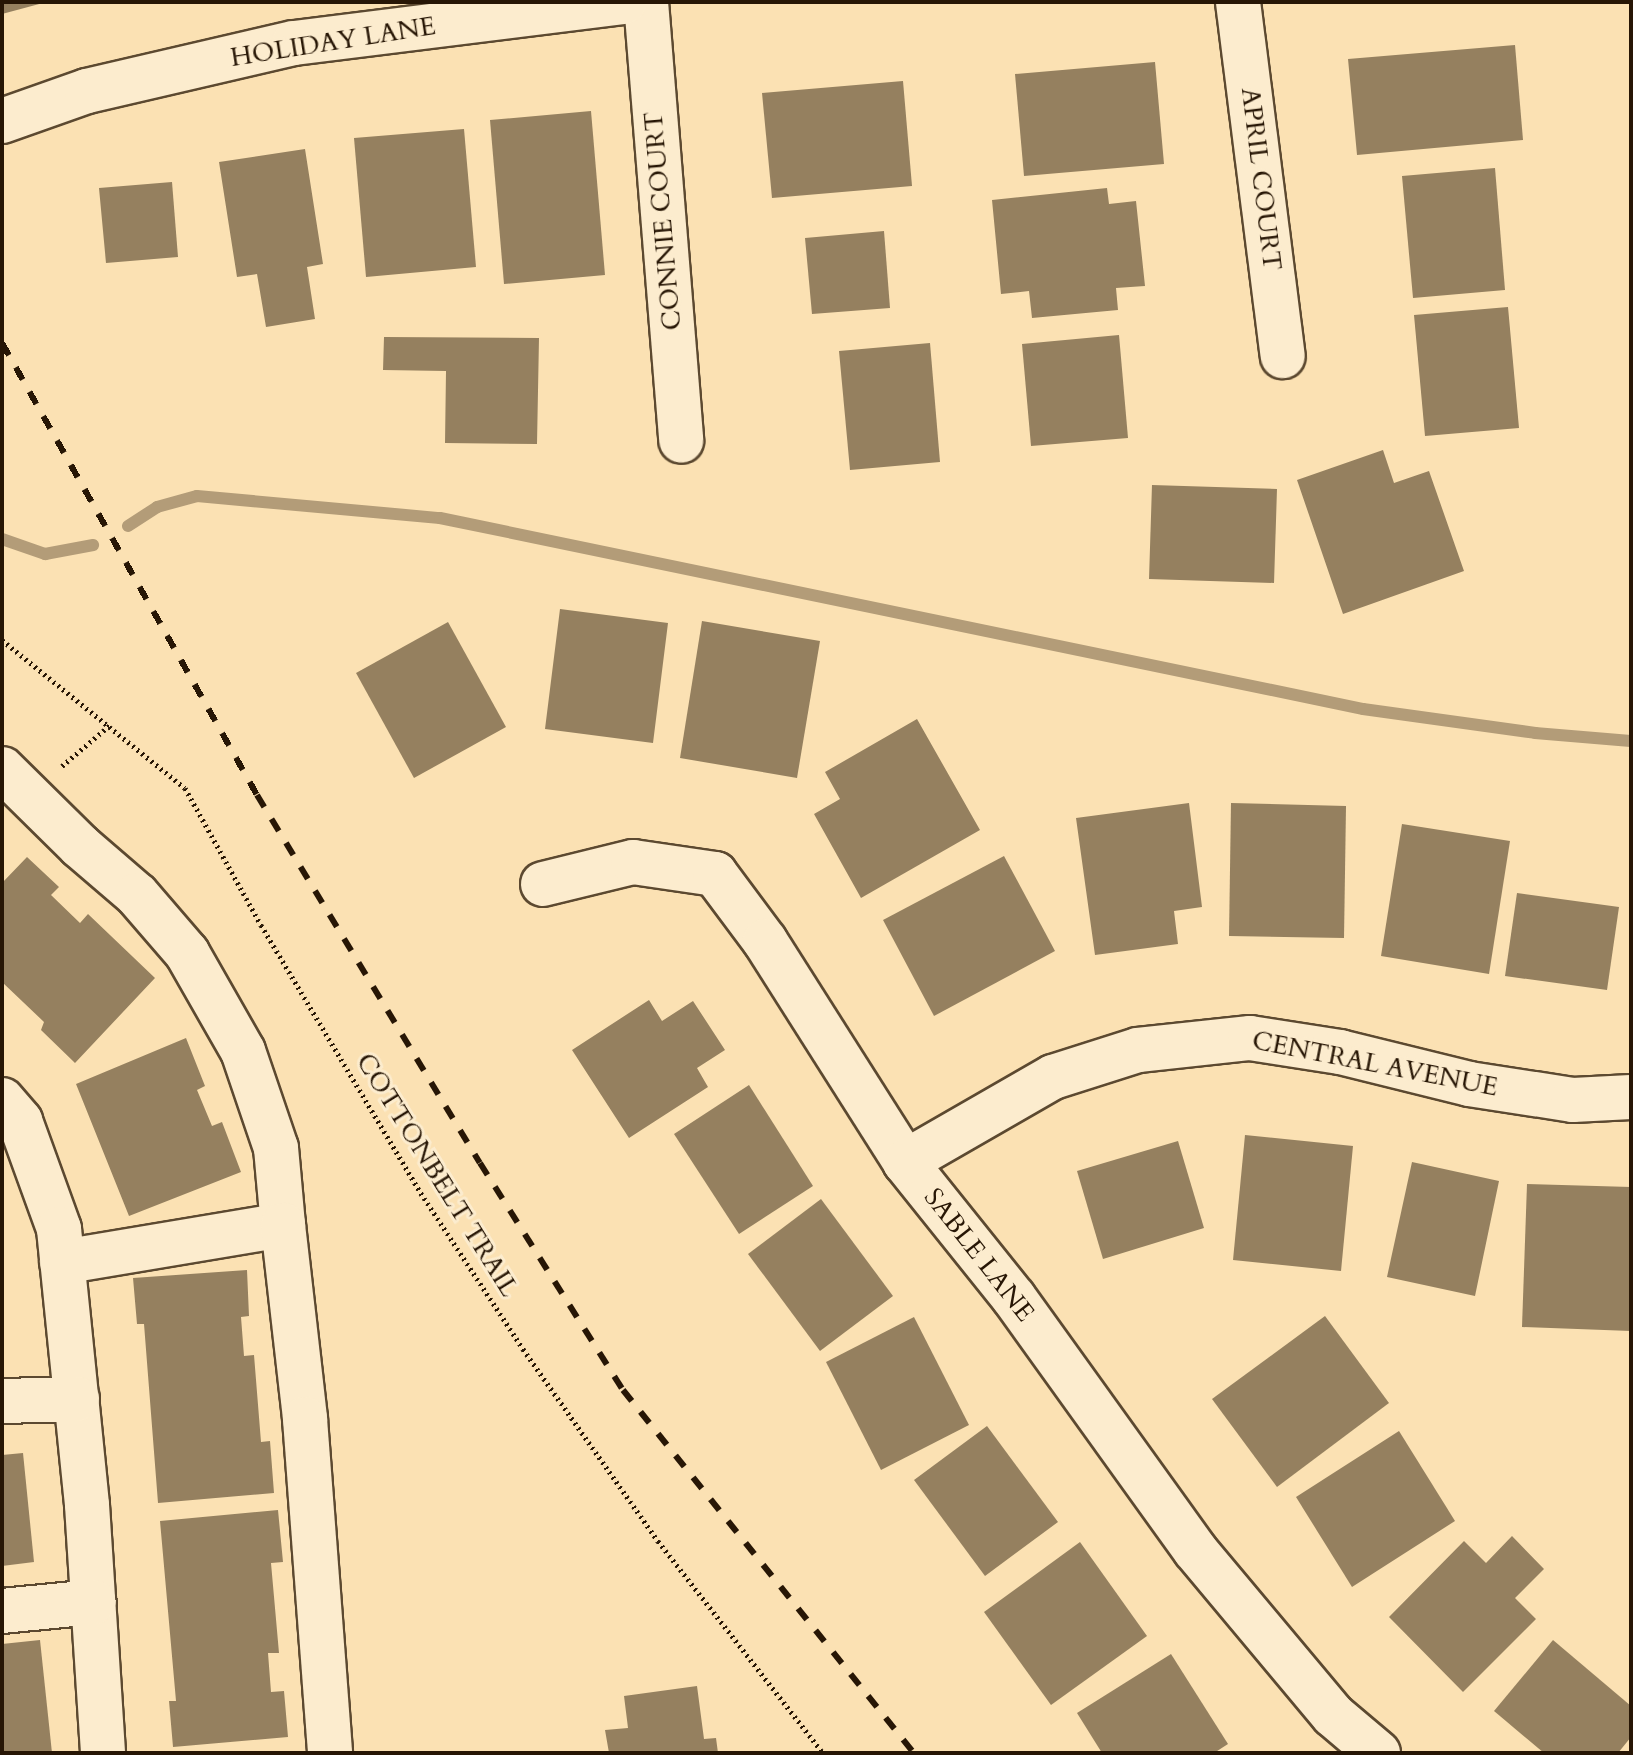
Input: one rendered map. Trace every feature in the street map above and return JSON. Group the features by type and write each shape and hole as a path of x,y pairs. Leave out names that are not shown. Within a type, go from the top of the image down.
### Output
{"street":[{"name":"HOLIDAY LANE","path":"2,121 87,91 294,43 624,2"},
{"name":"CONNIE COURT","path":"646,2 681,441"},
{"name":"APRIL COURT","path":"1238,2 1283,356"},
{"path":"2,769 80,846 137,895 187,953 243,1051 276,1148 305,1419 330,1753"},
{"name":"SABLE LANE","path":"543,884 633,862 715,874 765,941 905,1162 1014,1298 1195,1550 1333,1715 1378,1753"},
{"name":"CENTRAL AVENUE","path":"905,1162 1053,1077 1138,1050 1250,1038 1340,1052 1469,1084 1573,1100 1631,1097"},
{"path":"2,1100 20,1121 59,1229 77,1399 103,1753"},
{"path":"62,1262 283,1225"},
{"path":"2,1401 77,1399"},
{"path":"2,1611 94,1602"}],"path":[{"name":"COTTONBELT TRAIL","path":"2,640 185,788 261,925 424,1198 515,1337 658,1541 823,1753"}],"building":[{"path":"2,2 42,2 43,3 2,14"},
{"path":"1515,45 1523,140 1357,155 1348,59"},
{"path":"1155,62 1164,164 1024,176 1015,74"},
{"path":"903,81 912,186 772,198 762,93"},
{"path":"591,111 605,275 504,284 490,120"},
{"path":"464,129 476,267 366,277 354,138"},
{"path":"305,149 323,264 307,267 315,319 266,327 257,274 237,277 219,162"},
{"path":"1495,168 1505,290 1413,298 1402,176"},
{"path":"172,182 178,257 106,263 99,188"},
{"path":"1107,188 1109,204 1136,201 1145,286 1116,288 1118,310 1032,318 1029,291 1001,294 992,200"},
{"path":"884,231 890,308 812,314 805,238"},
{"path":"1508,307 1519,428 1425,436 1414,315"},
{"path":"1119,335 1128,438 1031,446 1022,344"},
{"path":"384,337 539,338 537,444 445,443 446,371 383,370"},
{"path":"930,343 940,462 850,470 839,351"},
{"path":"1383,450 1394,483 1429,471 1464,571 1343,614 1297,480"},
{"path":"1152,485 1277,489 1274,583 1149,579"},
{"path":"560,609 668,623 653,743 545,729"},
{"path":"702,621 820,641 797,778 680,758"},
{"path":"448,622 506,727 414,778 356,673"},
{"path":"917,719 980,830 861,898 814,814 840,799 825,772"},
{"path":"1189,803 1202,907 1174,911 1178,944 1095,955 1076,818"},
{"path":"1231,803 1346,806 1344,938 1229,936"},
{"path":"1402,824 1510,841 1489,974 1381,956"},
{"path":"1004,856 1055,951 934,1016 883,920"},
{"path":"27,857 59,887 51,895 80,923 88,914 155,978 75,1063 41,1030 44,1022 2,982 2,883"},
{"path":"1517,893 1619,907 1607,990 1505,976"},
{"path":"649,1000 662,1021 693,1001 725,1050 697,1068 708,1087 629,1138 572,1050"},
{"path":"186,1038 205,1086 197,1090 212,1126 222,1122 241,1172 129,1216 76,1084"},
{"path":"749,1085 813,1186 739,1234 674,1134"},
{"path":"1245,1135 1353,1146 1341,1271 1233,1260"},
{"path":"1178,1141 1204,1228 1103,1259 1077,1171"},
{"path":"1412,1162 1499,1181 1475,1296 1387,1277"},
{"path":"1527,1184 1631,1187 1631,1331 1522,1327"},
{"path":"821,1199 893,1296 820,1351 748,1254"},
{"path":"247,1270 249,1316 241,1317 244,1356 254,1355 261,1442 270,1441 274,1493 158,1503 144,1324 137,1324 133,1278"},
{"path":"1325,1316 1389,1403 1277,1487 1212,1399"},
{"path":"914,1317 969,1425 881,1470 826,1362"},
{"path":"987,1426 1058,1522 985,1576 914,1480"},
{"path":"1399,1431 1455,1521 1352,1587 1296,1497"},
{"path":"23,1453 34,1562 2,1566 2,1455"},
{"path":"278,1510 283,1562 271,1563 279,1653 268,1653 271,1692 284,1691 288,1737 173,1747 169,1701 176,1701 160,1521"},
{"path":"1512,1536 1544,1569 1515,1598 1536,1619 1463,1692 1389,1617 1464,1541 1486,1563"},
{"path":"1080,1542 1147,1636 1051,1705 984,1612"},
{"path":"40,1640 52,1753 2,1753 2,1644"},
{"path":"1553,1640 1631,1706 1631,1737 1618,1753 1544,1753 1494,1711"},
{"path":"1171,1654 1228,1744 1214,1753 1102,1753 1077,1713"},
{"path":"697,1686 704,1739 716,1738 718,1753 609,1753 605,1730 628,1728 624,1696"}],"waterway":[{"path":"128,526 157,507 197,496 440,518 1363,709 1535,733 1631,741"},
{"path":"2,539 45,554 93,545"}],"railway":[{"path":"2,343 257,795 480,1163 623,1390 914,1753"}]}
